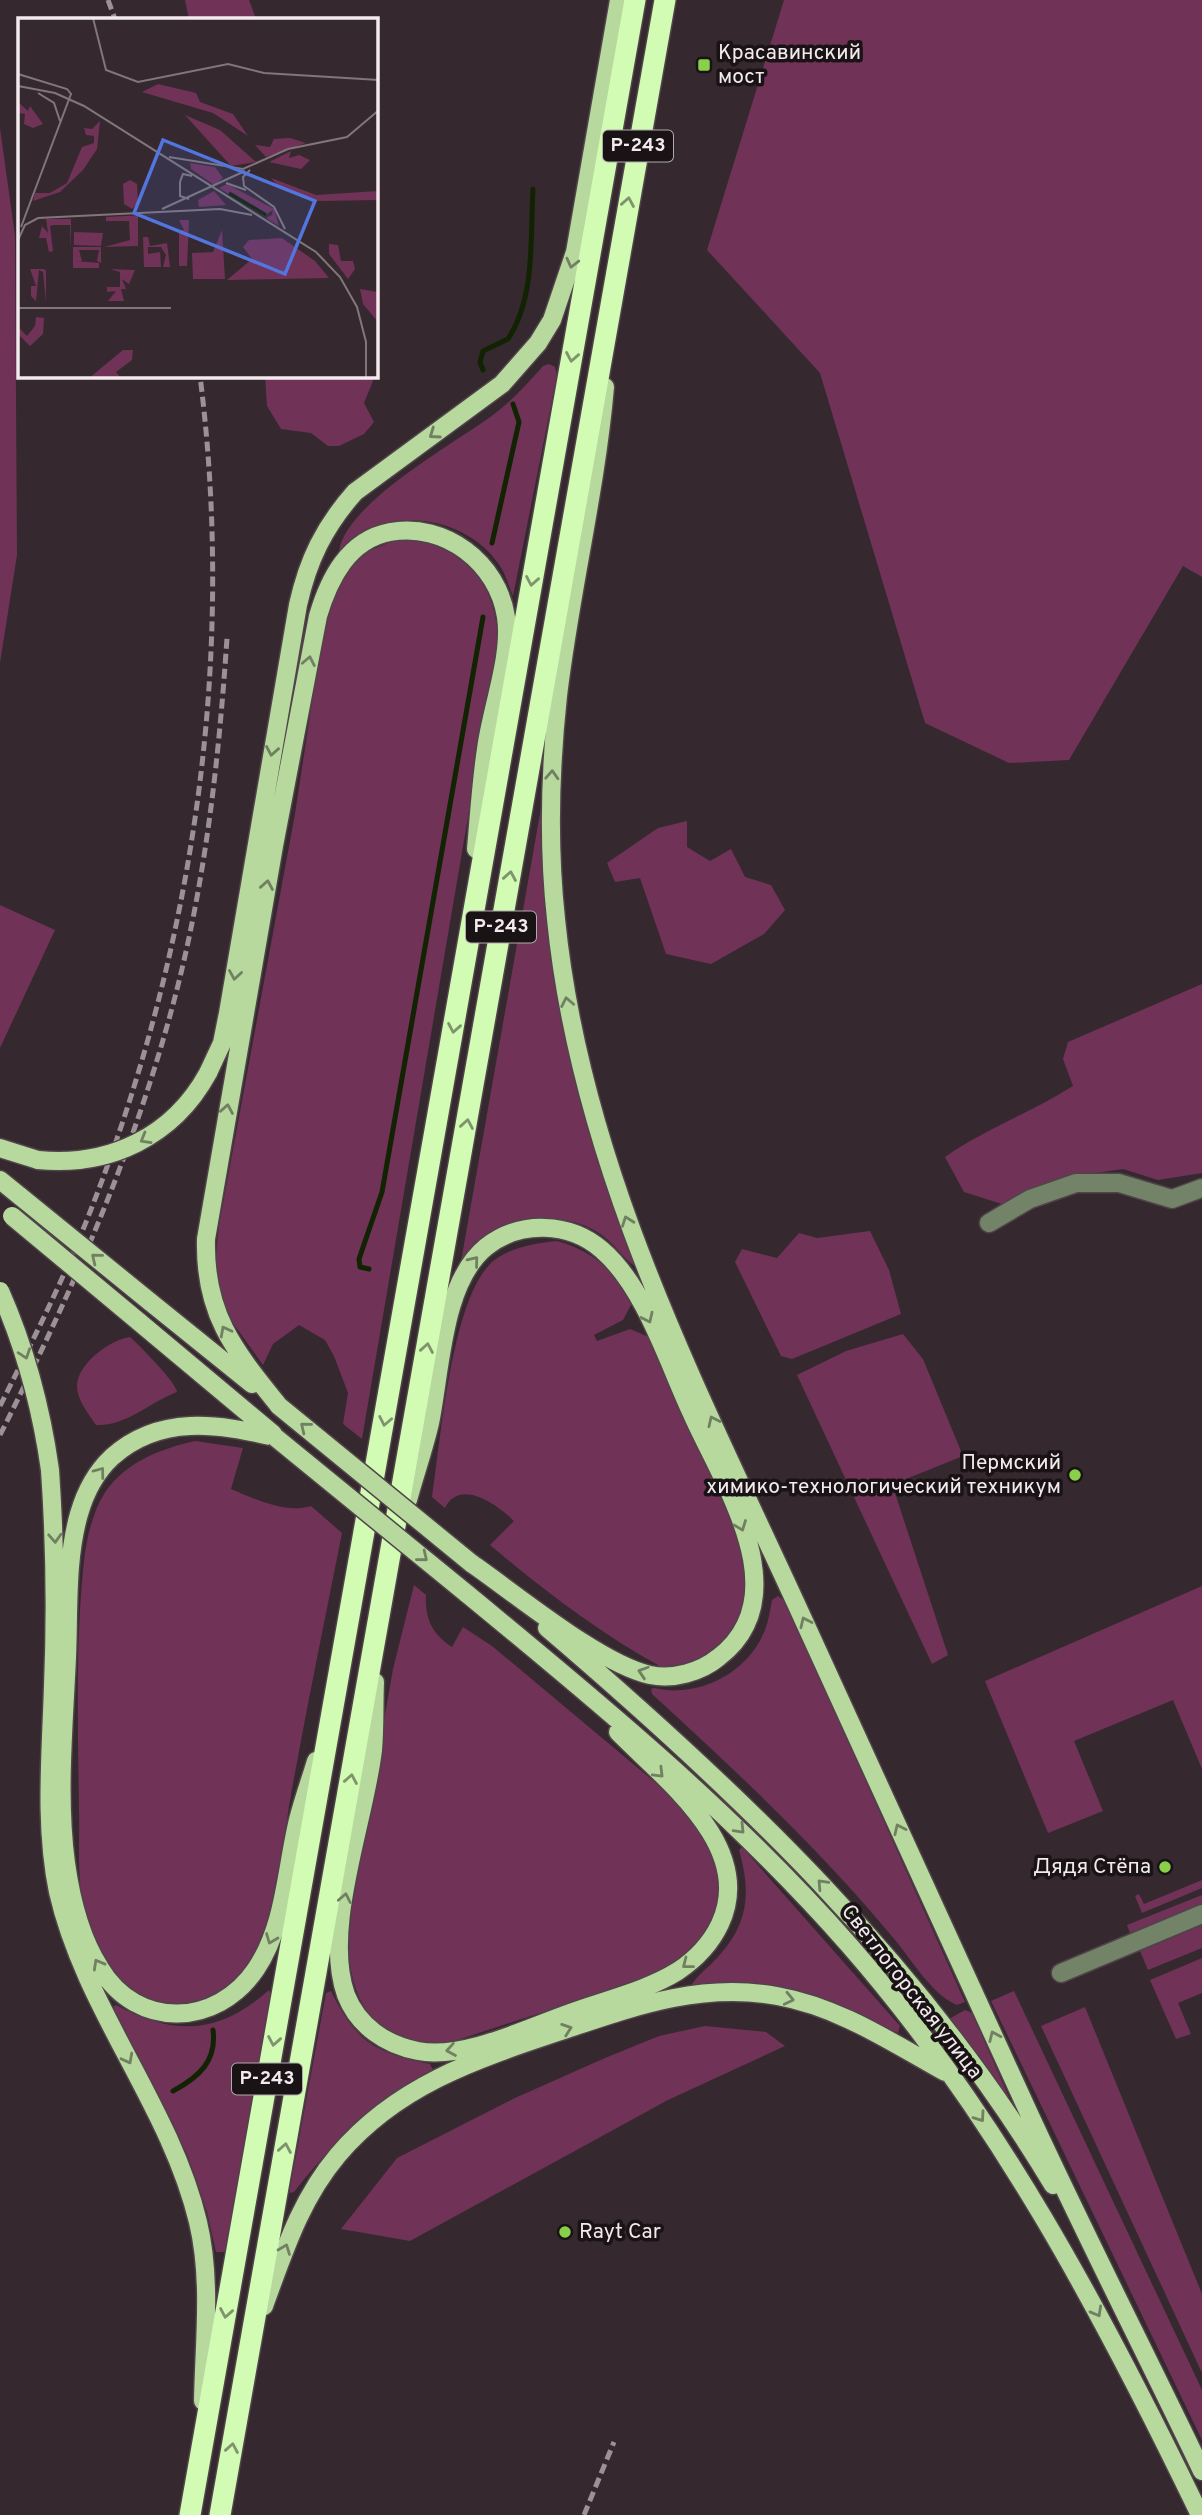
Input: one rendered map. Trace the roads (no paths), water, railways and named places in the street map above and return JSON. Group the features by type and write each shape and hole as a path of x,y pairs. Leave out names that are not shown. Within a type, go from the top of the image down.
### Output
{"highway":[{"name":"Р-243","path":"190,2515 635,0"},
{"name":"Р-243","path":"220,2515 665,0"}],"main road":[{"path":"0,1148 38,1160 94,1159 140,1142 182,1111 208,1073 222,1043 229,1013 298,605 311,555 338,511 355,492 502,384 538,343 552,320 569,275 618,0"},
{"path":"592,147 592,242"},
{"path":"613,293 600,444 558,697 552,778 555,915 564,985 591,1112 632,1236 707,1408 1030,2115 1202,2471"},
{"path":"279,1406 236,1352 211,1302 205,1269 206,1239 274,846 318,616 327,588 344,561 371,539 389,532 425,532 461,546 476,558 494,583 506,618 507,635 486,748 465,961"},
{"path":"0,1180 279,1406 471,1563 602,1654 650,1675 675,1676 714,1661 731,1648 744,1632 753,1610 757,1588 755,1566 741,1524 645,1310 618,1267 602,1250 580,1234 540,1227 501,1238 472,1261 461,1279 453,1301 429,1426 390,1560"},
{"path":"6,1211 275,1437"},
{"path":"0,1291 33,1378 50,1470 57,1584 50,1785 54,1865 64,1916 82,1966 170,2141 198,2220 205,2278 202,2449"},
{"path":"275,1437 212,1425 165,1427 147,1434 120,1451 100,1470 88,1489 79,1513 71,1575 63,1760 66,1861 74,1907 88,1947 106,1979 132,2001 174,2014 205,2011 230,1998 258,1966 275,1927 298,1819 332,1708"},
{"name":"Светлогорская улица","path":"275,1437 659,1754 777,1867 851,1947 951,2075 1018,2175 1128,2366 1200,2515"},
{"name":"Светлогорская улица","path":"471,1563 676,1740 800,1860 866,1930 968,2057 1040,2164 1151,2363"},
{"path":"376,1640 373,1750 342,1912 340,1969 347,1997 363,2022 384,2040 420,2052 457,2050 495,2039 665,1978 700,1954 723,1917 727,1901 726,1870 721,1854 701,1819 542,1655"},
{"path":"252,2336 300,2209 338,2155 360,2132 405,2095 430,2080 479,2058 648,2002 697,1992 742,1991 812,2004 848,2017 951,2075"}],"street":[{"path":"989,1223 1030,1199 1076,1183 1119,1183 1172,1199 1202,1188"},
{"path":"1061,1973 1202,1914"}],"waterway":[{"path":"483,370 480,362 483,351 508,339 523,304 530,266 533,189"},
{"path":"492,543 519,422 513,404"},
{"path":"369,1269 360,1267 359,1259 382,1192 483,617"},
{"path":"173,2091 191,2080 204,2067 212,2051 213,2030"}],"railway":[{"path":"108,0 115,18"},
{"path":"0,1406 59,1286 90,1212 126,1112 156,1009 180,906 198,801 208,695 213,589 210,482 200,378"},
{"path":"0,1435 77,1273 100,1218 122,1163 160,1051 196,905 215,772 227,638"},
{"path":"584,2515 614,2442"}],"place":[{"name":"Красавинский мост","path":"704,65"},
{"name":"Пермский химико-технологический техникум","path":"1075,1475"},
{"name":"Дядя Стёпа","path":"1165,1867"},
{"name":"Rayt Car","path":"565,2232"}]}
